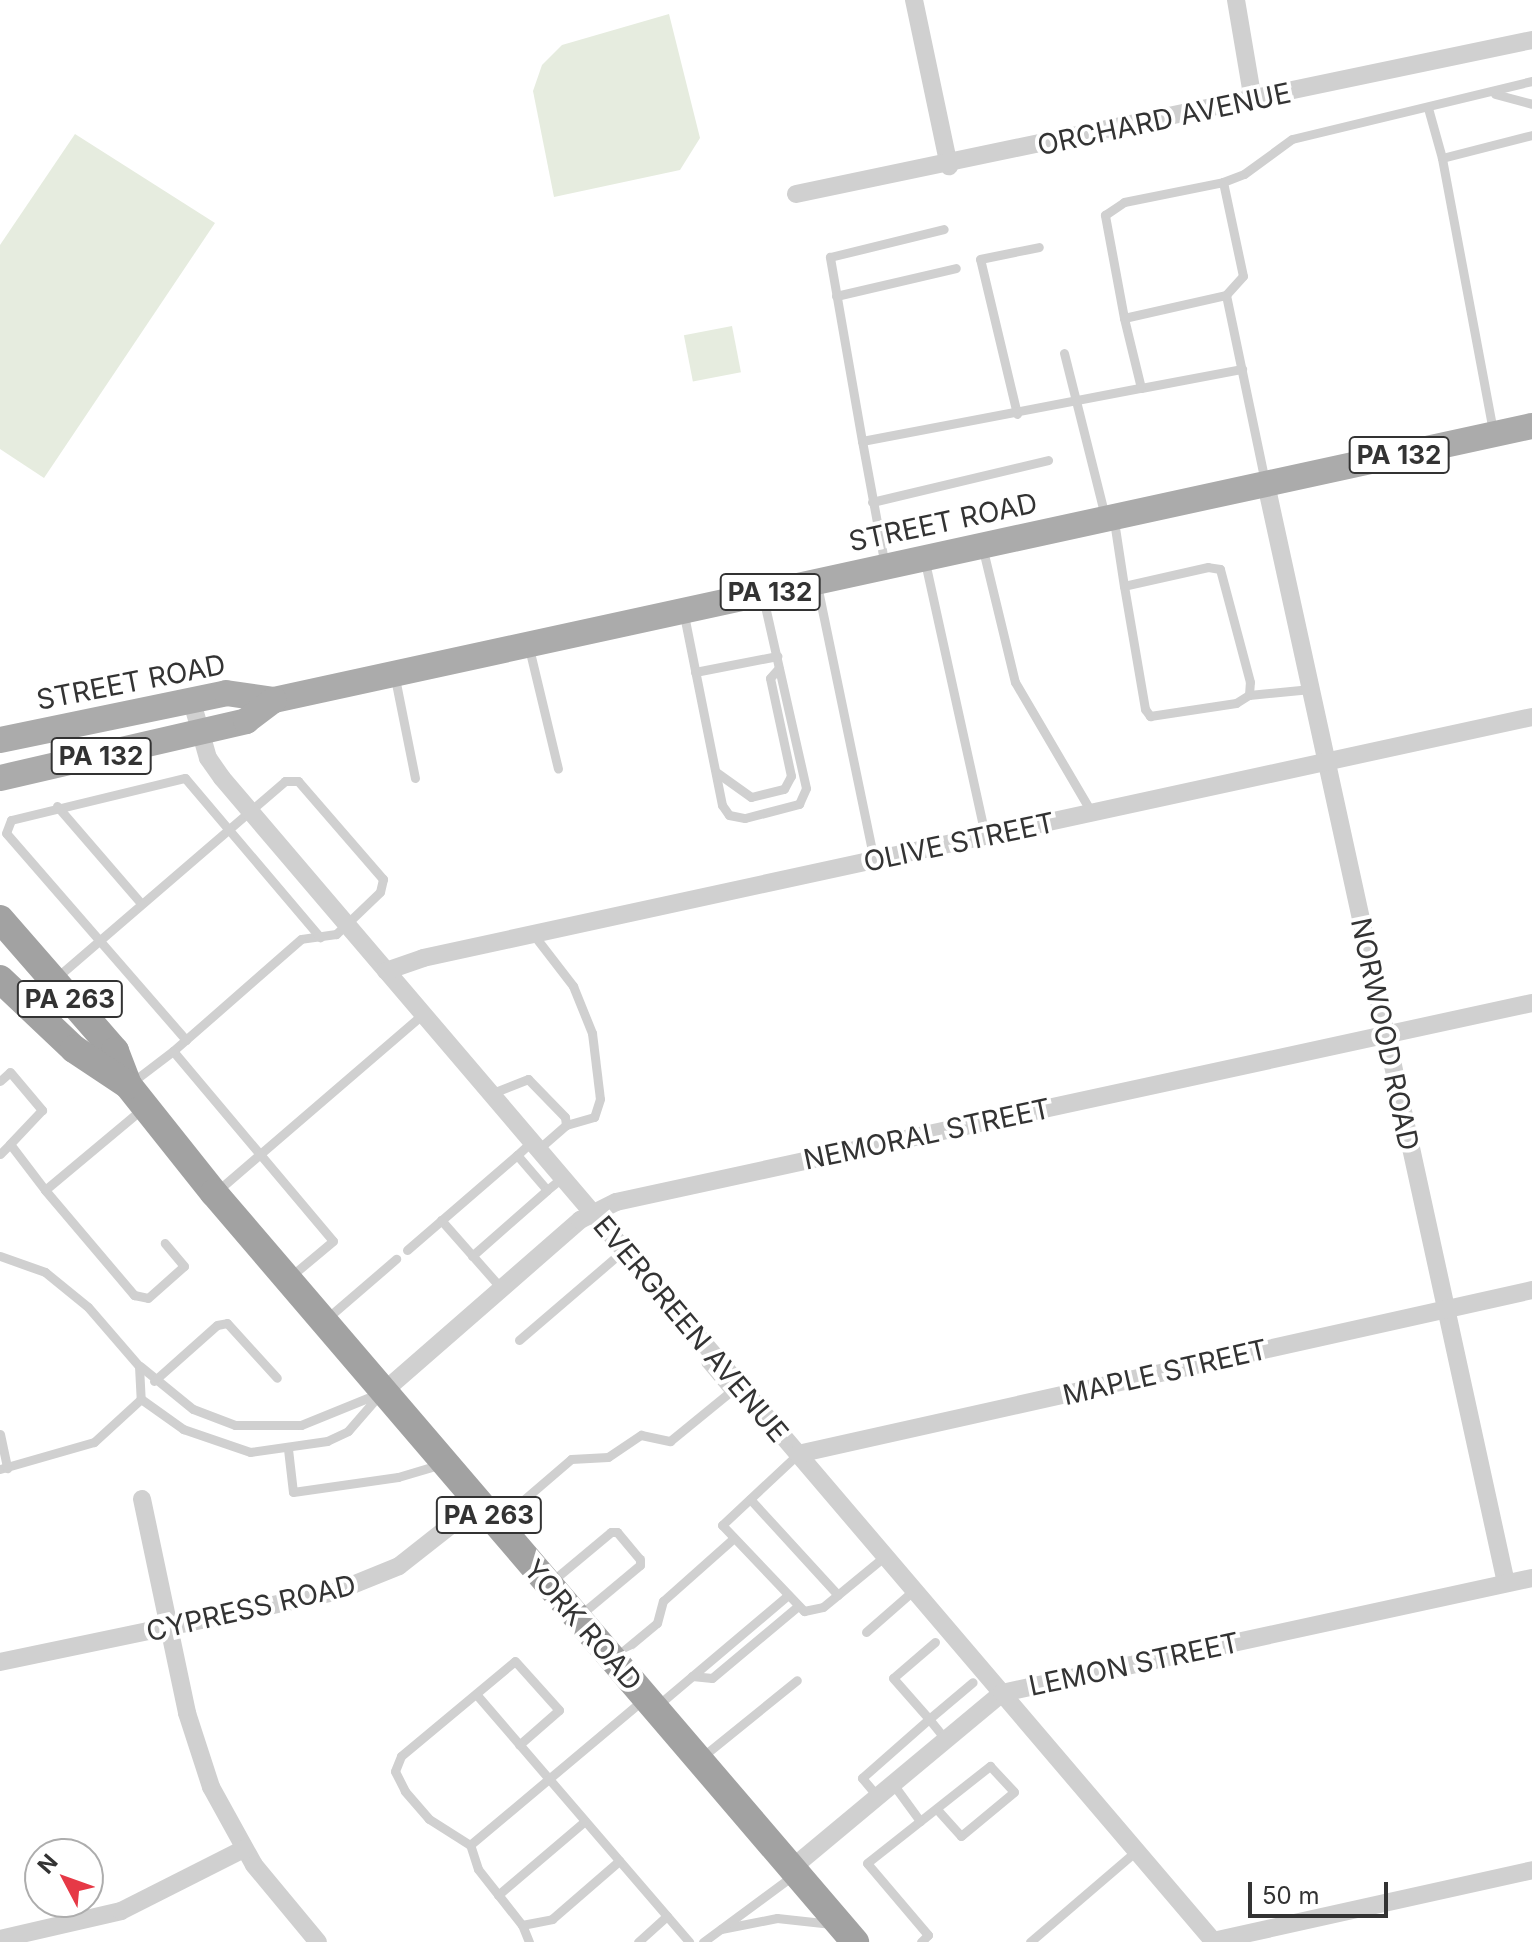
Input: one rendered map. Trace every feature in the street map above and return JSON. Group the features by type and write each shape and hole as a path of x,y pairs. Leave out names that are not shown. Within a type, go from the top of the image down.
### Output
{"highway":[{"name":"YORK ROAD","path":"0,919 115,1051 136,1096 214,1193 848,1934"},
{"name":"YORK ROAD","path":"0,979 74,1049 136,1096"}],"main road":[{"name":"STREET ROAD","path":"0,740 226,693 274,700 1532,426"},
{"name":"STREET ROAD","path":"0,778 246,721 274,700"}],"street":[{"path":"914,0 949,166"},
{"path":"1236,0 1253,100"},
{"name":"ORCHARD AVENUE","path":"796,194 949,166 1532,40"},
{"name":"NORWOOD ROAD","path":"1266,484 1506,1583"},
{"name":"EVERGREEN AVENUE","path":"192,702 214,768 249,811 1214,1942"},
{"name":"OLIVE STREET","path":"386,971 533,934 1532,717"},
{"name":"NEMORAL STREET","path":"383,1392 501,1288 593,1214 616,1202 1532,1003"},
{"name":"MAPLE STREET","path":"798,1454 1532,1290"},
{"path":"142,1499 200,1759 244,1849 318,1942"},
{"name":"CYPRESS ROAD","path":"0,1662 368,1581 488,1513"},
{"name":"LEMON STREET","path":"794,1871 1002,1693 1532,1578"},
{"path":"0,1939 121,1911 244,1849"},
{"path":"1214,1942 1532,1870"}],"lane":[{"path":"1141,388 1105,215 1124,202 1223,182 1244,174 1292,139 1492,94 1532,81"},
{"path":"1492,94 1532,104"},
{"path":"1428,108 1442,158 1493,435"},
{"path":"1442,158 1532,135"},
{"path":"1124,318 1226,295 1243,276 1223,182"},
{"path":"885,567 830,257 944,229"},
{"path":"1017,414 980,259 1039,247"},
{"path":"836,296 956,268"},
{"path":"1226,295 1266,484"},
{"path":"1064,353 1110,518 1150,716 1236,703 1249,695 1311,689"},
{"path":"862,441 1242,369"},
{"path":"872,502 1048,460"},
{"path":"983,546 1000,636 1015,682 1092,813"},
{"path":"924,559 985,836"},
{"path":"1124,586 1208,567 1220,569 1250,682 1249,695"},
{"path":"817,582 874,860"},
{"path":"683,611 722,805 736,819 792,807 805,797 762,594"},
{"path":"529,645 558,769"},
{"path":"695,672 777,656"},
{"path":"716,772 751,797 784,789 791,776 770,678 779,668"},
{"path":"394,674 415,778"},
{"path":"186,1040 99,936 6,833 21,814 185,778 320,937"},
{"path":"45,1190 136,1096 173,1051 301,939 320,937 346,925 380,892 383,879 298,781 285,781 99,936 54,980"},
{"path":"57,806 140,902"},
{"path":"407,1250 529,1144 538,1149 566,1125 594,1117 600,1099 592,1033 573,986 533,934"},
{"path":"214,1193 423,1014"},
{"path":"173,1051 333,1241 287,1279"},
{"path":"0,1081 10,1072 42,1110 0,1154"},
{"path":"490,1094 528,1079 565,1117 566,1125"},
{"path":"10,1144 134,1295 148,1298 184,1266 165,1243"},
{"path":"517,1155 547,1190"},
{"path":"472,1256 562,1178"},
{"path":"441,1220 501,1288"},
{"path":"519,1340 624,1250"},
{"path":"0,1256 29,1262 63,1283 154,1381 193,1409 235,1425 280,1428 319,1420 383,1392"},
{"path":"323,1321 396,1259"},
{"path":"154,1381 217,1325 227,1323 277,1378"},
{"path":"488,1513 571,1459 608,1457 641,1435 670,1441 730,1392 706,1363 714,1356"},
{"path":"139,1366 141,1399"},
{"path":"141,1399 183,1429 230,1448 288,1449 348,1431 383,1392"},
{"path":"0,1434 4,1469 94,1442 141,1399"},
{"path":"288,1449 293,1492 398,1477 445,1463"},
{"path":"798,1454 722,1525 797,1607 814,1612 885,1556"},
{"path":"750,1499 838,1595"},
{"path":"548,1584 611,1532 617,1532 640,1559 640,1565 577,1618"},
{"path":"613,1660 657,1623 663,1601 734,1538"},
{"path":"866,1632 914,1590"},
{"path":"470,1845 549,1779 650,1703 692,1676 787,1596"},
{"path":"692,1676 712,1678 797,1607"},
{"path":"935,1642 893,1678 946,1740"},
{"path":"519,1745 559,1710 515,1661 401,1756 395,1771 429,1819 470,1845 478,1869 522,1925 529,1942"},
{"path":"699,1760 797,1680"},
{"path":"878,1797 862,1778 973,1682"},
{"path":"476,1694 689,1942"},
{"path":"921,1942 928,1935 867,1863 990,1766 1014,1792 961,1836 937,1809"},
{"path":"893,1784 920,1821"},
{"path":"498,1895 585,1821"},
{"path":"1030,1942 1136,1851"},
{"path":"522,1925 552,1919 619,1861"},
{"path":"703,1942 794,1871"},
{"path":"638,1942 667,1916"},
{"path":"721,1929 777,1918 848,1934"}],"shaded area":[{"path":"669,14 700,138 680,170 554,197 533,91 542,65 562,45"},
{"path":"75,134 215,223 44,478 0,449 0,245"},
{"path":"732,326 741,372 693,381 684,335"}]}
